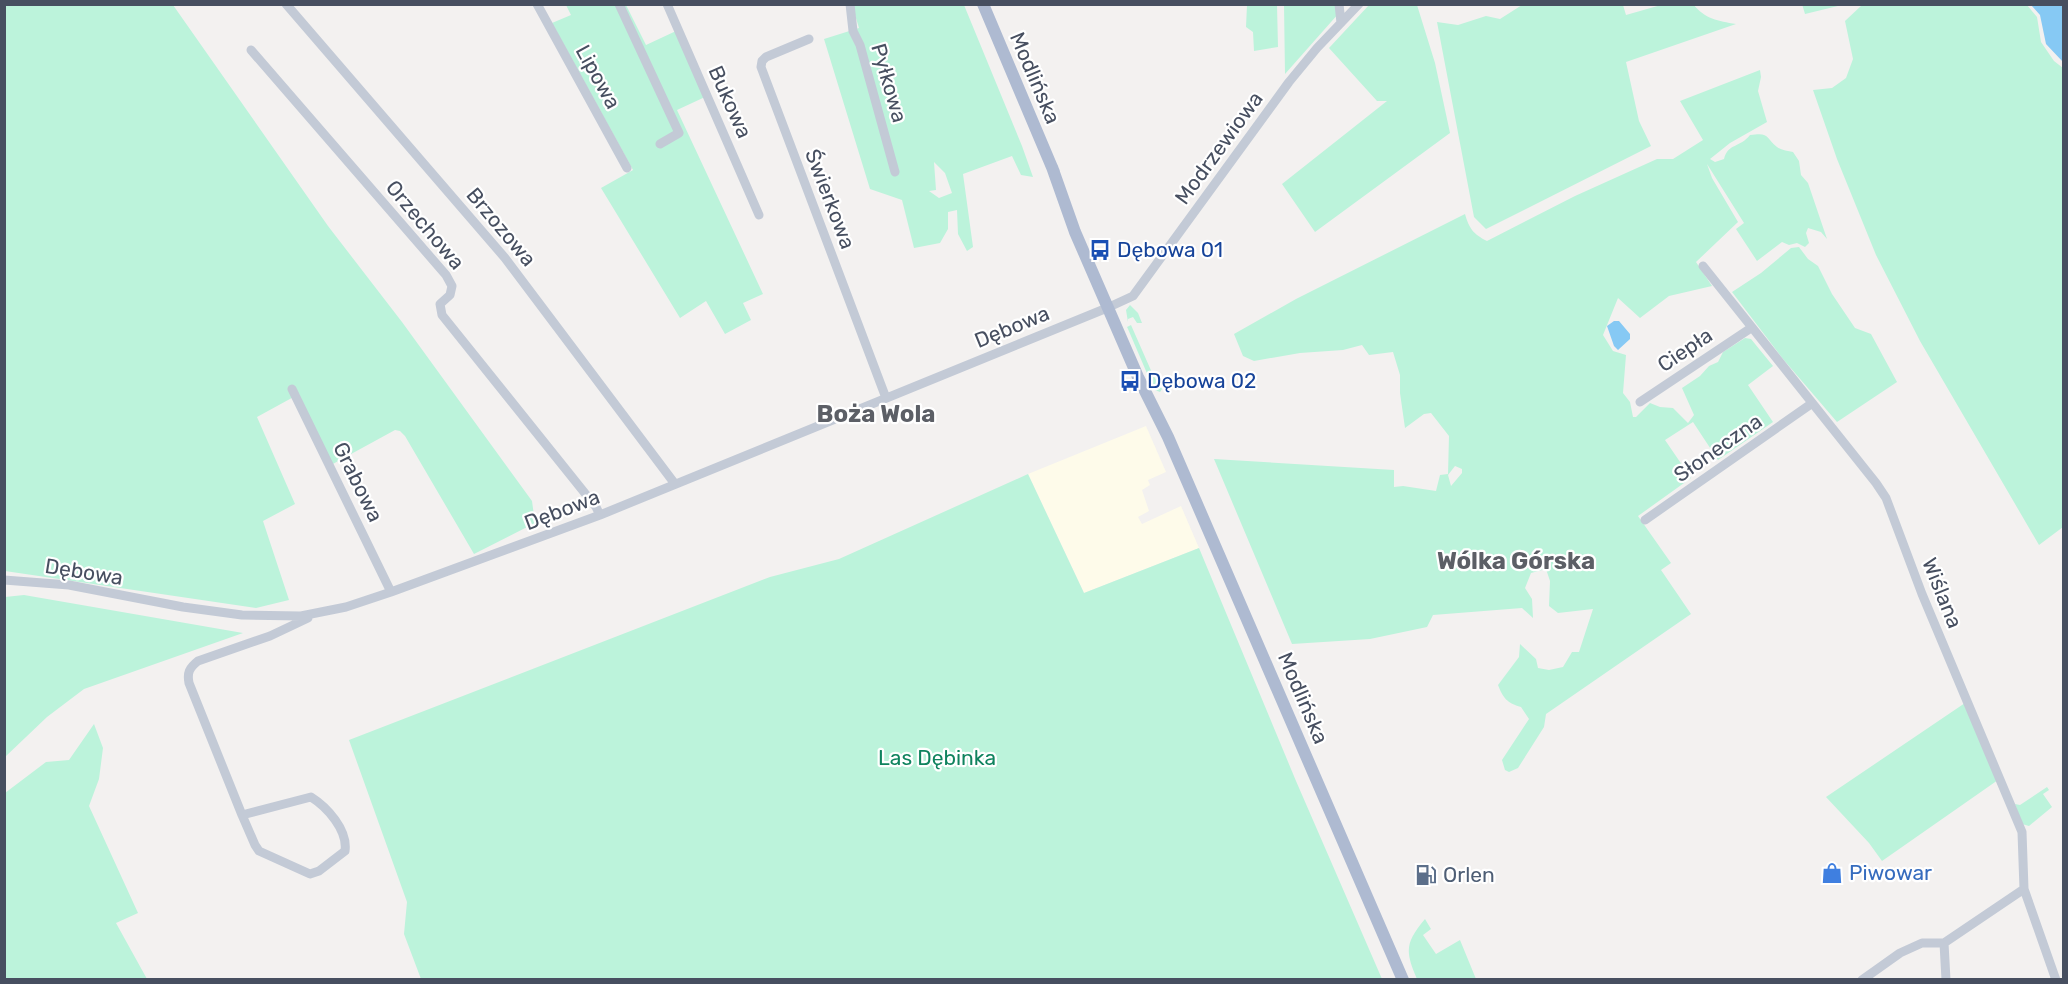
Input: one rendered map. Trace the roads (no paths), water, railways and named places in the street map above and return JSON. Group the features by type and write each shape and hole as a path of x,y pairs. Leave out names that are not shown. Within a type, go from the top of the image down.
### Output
{"main road":[{"name":"Modlińska","path":"983,4 1052,167 1068,217 1111,306 1149,403 1166,432 1403,980"}],"street":[{"name":"Brzozowa","path":"286,4 505,258 675,484"},
{"name":"Lipowa","path":"537,4 627,168"},
{"path":"619,4 679,133 660,144"},
{"name":"Bukowa","path":"667,4 759,214"},
{"name":"Pyłkowa","path":"850,4 853,31 860,45 895,172"},
{"path":"1339,4 1341,23"},
{"name":"Modrzewiowa","path":"1111,306 1133,296 1289,82 1359,4"},
{"name":"Świerkowa","path":"809,39 766,57 761,67 886,398"},
{"name":"Orzechowa","path":"250,50 446,275 452,285 450,295 440,304 441,315 596,507 600,515"},
{"name":"Wiślana","path":"1702,266 1886,498 1922,594 2022,832 2024,889 2056,980"},
{"name":"Dębowa","path":"4,580 69,585 183,607 242,615 301,616 346,607 517,547 600,515 1111,306"},
{"name":"Ciepła","path":"1640,402 1751,328"},
{"name":"Grabowa","path":"292,389 391,592"},
{"name":"Słoneczna","path":"1645,520 1811,404"},
{"path":"242,815 311,797 320,802 342,831 346,842 345,851 319,871 310,874 259,851 242,815 189,684 188,675 191,667 198,661 270,636 318,612"},
{"path":"1862,980 1900,953 1922,943 1944,943 2024,889"},
{"path":"1944,943 1946,980"}],"water":[{"path":"2031,5 2063,5 2063,62 2046,44 2040,15"},
{"path":"1614,321 1619,321 1630,334 1630,339 1618,350 1614,346 1607,326"}],"place":[{"name":"Dębowa 01","path":"1100,250"},
{"name":"Dębowa 02","path":"1130,381"},
{"name":"Piwowar","path":"1832,873"},
{"name":"Orlen","path":"1426,875"}],"district":[{"name":"Boża Wola","path":"876,414"},
{"name":"Wólka Górska","path":"1516,561"}],"park label":[{"name":"Las Dębinka","path":"937,758"}]}
